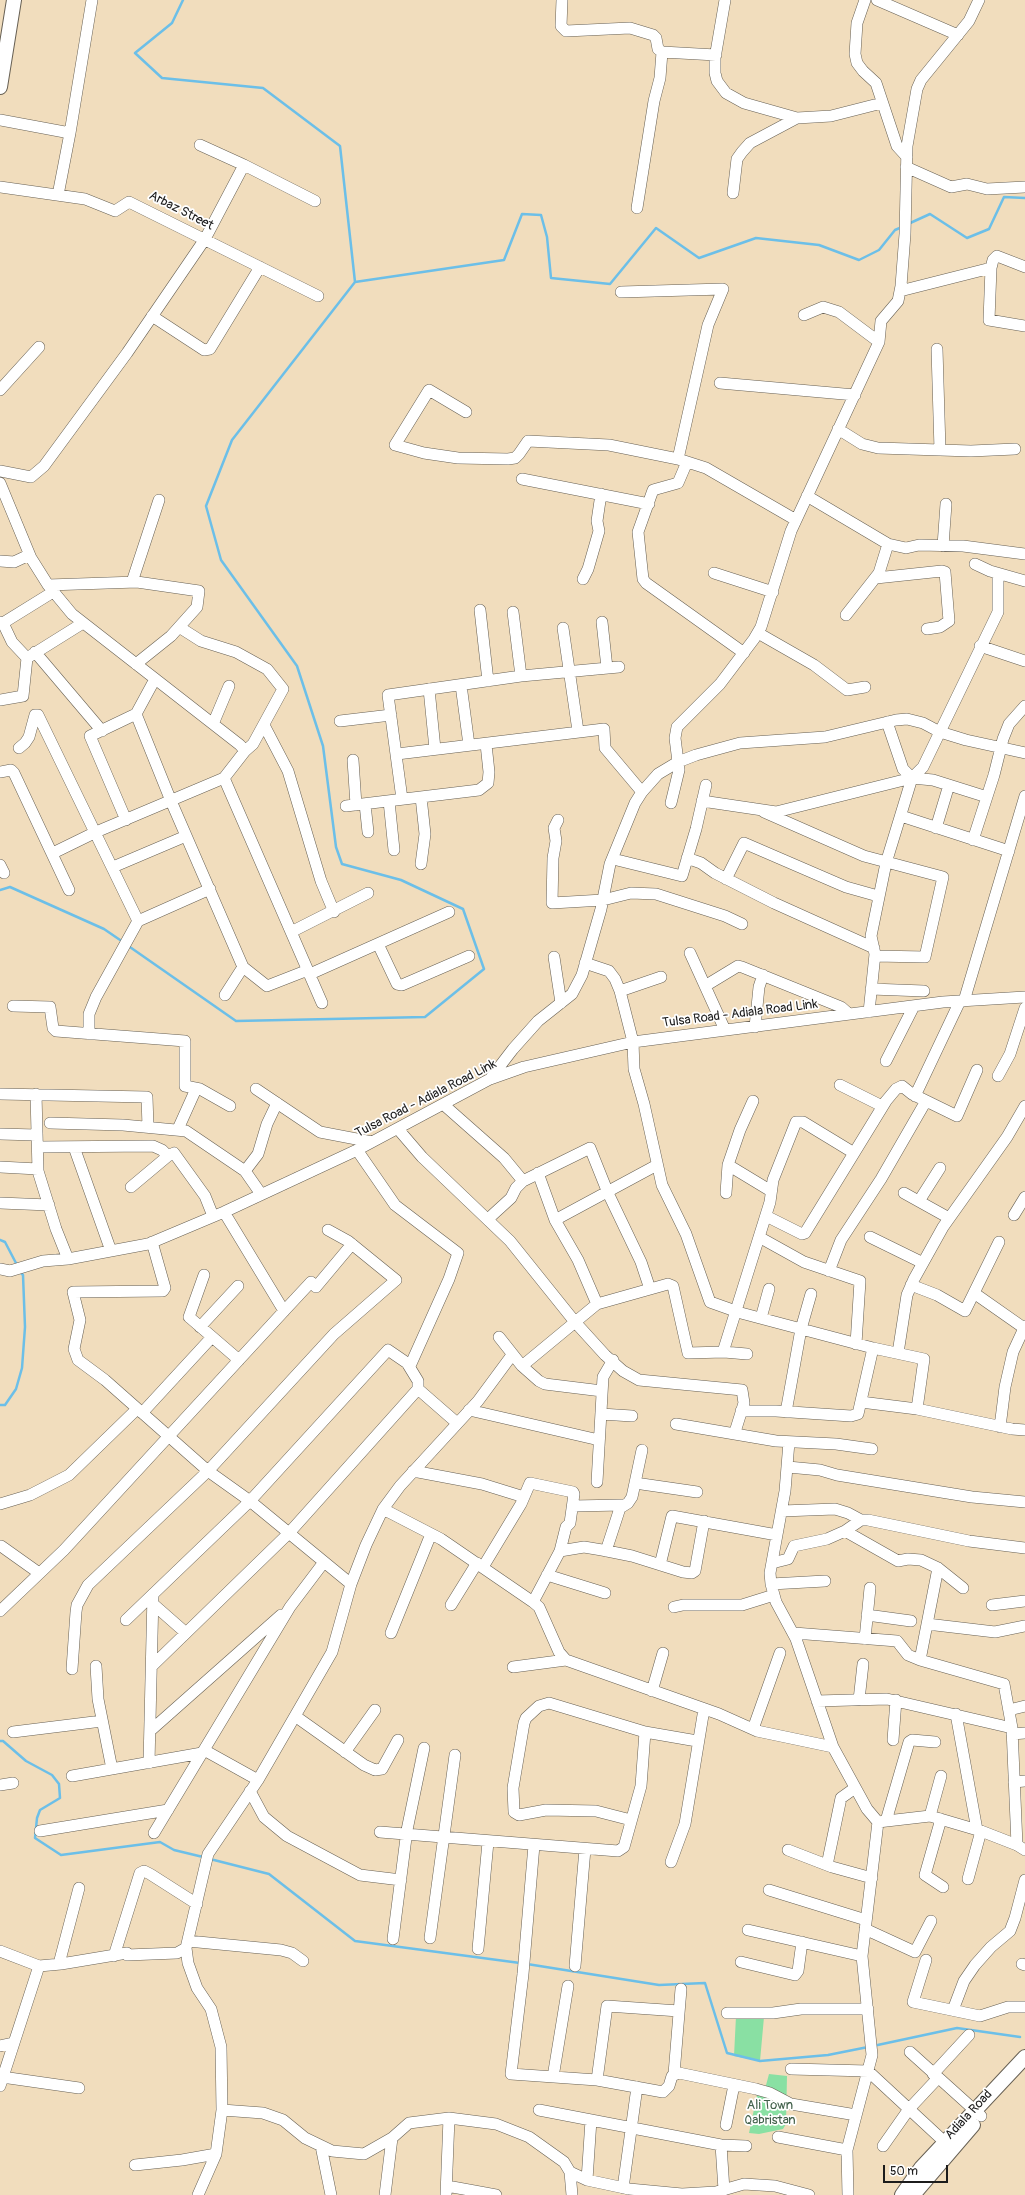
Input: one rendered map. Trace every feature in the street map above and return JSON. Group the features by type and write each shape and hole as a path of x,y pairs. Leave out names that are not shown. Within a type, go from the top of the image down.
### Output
{"main road":[{"path":"0,87 14,0"},
{"name":"Adiala Road","path":"902,2195 921,2168 948,2145 1025,2057"},
{"path":"977,2113 1025,2069"},
{"path":"913,2195 948,2145"}],"street":[{"path":"58,195 92,0"},
{"path":"562,0 561,26 566,31 630,28 653,35 656,38 658,49 662,52 716,56"},
{"path":"725,0 716,56 715,73 717,81 726,93 744,103 797,118 831,116 882,103"},
{"path":"865,0 857,23 854,54 860,67 876,83 897,146 907,162 950,187 967,184 987,189 1025,187"},
{"path":"877,0 958,35"},
{"path":"671,802 679,770 675,738 677,727 720,684 758,633 796,520 879,342 881,321 898,301 905,234 907,162 917,89 921,80 969,21 979,0"},
{"path":"637,208 654,101 660,78 662,52"},
{"path":"733,193 737,159 742,152 750,143 797,118"},
{"path":"0,120 70,133"},
{"path":"200,145 315,201"},
{"path":"0,471 31,477 44,466 152,316 205,239 244,166"},
{"name":"Arbaz Street","path":"0,187 85,199 115,211 129,202 318,296"},
{"path":"1025,267 997,256 991,268 989,320 992,322 1025,326"},
{"path":"152,316 204,350 210,349 260,267"},
{"path":"900,291 991,268"},
{"path":"622,292 723,289 708,326 678,483 653,490 638,532 643,579 646,583 744,652"},
{"path":"804,314 823,307 839,312 879,342"},
{"path":"0,390 39,347"},
{"path":"937,348 940,450"},
{"path":"720,383 855,395"},
{"path":"466,412 429,390 395,445 424,453 458,458 508,459 515,458 528,441 598,444 683,461 706,468 796,520"},
{"path":"838,429 862,444 878,448 940,450 1015,449"},
{"path":"522,479 649,504"},
{"path":"0,483 4,498 30,555 50,588 72,614 213,724 245,751"},
{"path":"583,579 588,569 599,531 597,521 601,494"},
{"path":"807,496 888,544 906,548 919,545 963,546 1025,554"},
{"path":"132,582 159,500"},
{"path":"943,546 946,504"},
{"path":"846,615 880,573 888,544"},
{"path":"0,561 14,562 30,555"},
{"path":"975,564 990,571 1025,581"},
{"path":"876,578 942,570 945,572 949,621 940,627 927,629"},
{"path":"714,573 773,592"},
{"path":"869,1012 874,952 871,936 886,863 912,778 923,767 980,646 998,612 998,578"},
{"path":"102,731 31,655 12,642 2,622 50,588 132,582 199,591 197,606 179,627 136,664"},
{"path":"480,610 488,681"},
{"path":"513,612 521,676"},
{"path":"602,622 607,668"},
{"path":"0,700 23,696 31,655 83,623"},
{"path":"53,853 96,832 224,778 245,751 253,744 264,725 283,689 266,668 236,652 202,641 179,627"},
{"path":"563,628 578,732"},
{"path":"758,633 797,654 847,690 865,687"},
{"path":"980,646 1025,661"},
{"path":"402,800 388,695 521,676 619,667"},
{"path":"126,820 90,736 136,714 155,679"},
{"path":"461,685 469,745"},
{"path":"213,724 228,686"},
{"path":"429,690 435,749"},
{"path":"973,840 1009,724 1025,706"},
{"path":"136,714 171,801 210,889 242,967 267,986 309,972 378,944 449,912"},
{"path":"19,748 29,737 35,715 38,715 113,867 137,923"},
{"path":"340,721 391,715"},
{"path":"490,1079 513,1048 538,1021 572,994 582,975 603,900 612,859 642,792 658,774 678,762 696,754 740,744 825,737 887,722 907,719 923,723 940,732 1025,753"},
{"path":"887,722 903,769 912,778"},
{"path":"264,725 288,771 321,881 334,912"},
{"path":"397,754 604,729 605,748 642,792"},
{"path":"356,805 479,790 488,783 489,772 486,744"},
{"path":"353,760 356,805 368,832"},
{"path":"0,772 10,770 14,773 53,853 69,890"},
{"path":"224,778 322,1003"},
{"path":"702,801 764,812 776,812 797,808 912,778 933,780 987,797"},
{"path":"612,859 679,876 683,874 706,785"},
{"path":"936,828 949,785"},
{"path":"915,1096 962,1001 1025,796"},
{"path":"421,864 425,834 422,797"},
{"path":"390,801 394,850"},
{"path":"688,858 701,863 726,879 874,952 925,957 943,877 864,856 764,812"},
{"path":"901,816 1009,851"},
{"path":"558,820 554,828 556,840 552,902 603,900 631,893 656,894 725,916 742,924"},
{"path":"113,867 186,836"},
{"path":"726,879 744,843 846,887 878,896"},
{"path":"89,1034 90,1014 96,997 137,923 210,889"},
{"path":"292,932 334,912 368,893"},
{"path":"378,944 397,984 402,985 469,956"},
{"path":"690,954 725,1030"},
{"path":"554,957 561,1003"},
{"path":"585,964 608,971 615,980 620,991 633,1042 634,1069 662,1185 686,1234 710,1302 735,1311 856,1344 898,1354 924,1358 917,1409"},
{"path":"705,986 738,966 764,975 841,1007 849,1014"},
{"path":"225,995 242,967"},
{"path":"755,1027 759,987 764,975"},
{"path":"620,991 661,977"},
{"path":"871,989 924,991"},
{"name":"Tulsa Road - Adiala Road Link","path":"5,1270 152,1242 219,1214 357,1150 444,1105 490,1079 524,1067 633,1042 914,1006 1025,997"},
{"path":"13,1006 50,1007 54,1030 185,1041 185,1086 196,1089 230,1106"},
{"path":"886,1061 914,1006"},
{"path":"998,1076 1010,1054 1025,1008"},
{"path":"766,1216 802,1234 805,1233 882,1106 896,1089 902,1086 915,1096 957,1116 977,1070"},
{"path":"840,1085 882,1106"},
{"path":"178,1129 196,1089"},
{"path":"256,1089 320,1132 372,1142"},
{"path":"0,1094 148,1097 148,1127"},
{"path":"36,1094 38,1169 68,1259"},
{"path":"726,1193 728,1165 740,1130 753,1101"},
{"path":"829,1271 841,1240 898,1153 926,1101"},
{"path":"245,1170 258,1154 267,1124 277,1104"},
{"path":"444,1105 504,1158 523,1180"},
{"path":"898,1354 907,1295 911,1285 949,1218 1007,1137 1025,1106"},
{"path":"723,1352 766,1216 771,1191 796,1122 803,1122 854,1153"},
{"path":"50,1123 148,1127 186,1131 245,1170 261,1194"},
{"path":"398,1129 422,1157 510,1241 575,1322 605,1355 613,1360 623,1371 638,1380 742,1390 744,1396 735,1432"},
{"path":"0,1134 36,1135"},
{"path":"38,1147 153,1146 162,1150 168,1156"},
{"path":"74,1147 111,1251"},
{"path":"488,1220 511,1198 516,1188 523,1180 590,1148 608,1193 641,1262 650,1289"},
{"path":"357,1150 395,1205 458,1253 449,1279 410,1366"},
{"path":"131,1187 172,1153 177,1155 284,1310"},
{"path":"555,1220 608,1193 657,1165"},
{"path":"728,1165 771,1191"},
{"path":"0,1167 38,1169"},
{"path":"918,1201 940,1168"},
{"path":"538,1173 555,1220 578,1260 597,1304"},
{"path":"904,1192 949,1218"},
{"path":"1014,1215 1025,1197"},
{"path":"0,1203 49,1205"},
{"path":"72,1669 77,1605 88,1585 208,1471 334,1334 396,1280 352,1244 328,1230"},
{"path":"759,1236 804,1262 860,1281 856,1344"},
{"path":"870,1237 923,1263"},
{"path":"152,1242 165,1288 163,1291 73,1292 80,1320 74,1349 78,1360 105,1380 208,1471 250,1501 351,1584"},
{"path":"911,1285 938,1295 963,1311 967,1310 999,1242"},
{"path":"0,1611 5,1600 39,1573 64,1550 284,1310 311,1282 316,1287 352,1244"},
{"path":"204,1275 189,1316 239,1360"},
{"path":"522,1366 597,1304 668,1284 673,1286 688,1353 723,1352 747,1354"},
{"path":"200,1327 238,1286"},
{"path":"761,1318 769,1289"},
{"path":"974,1293 1025,1327 1013,1352 1005,1387 1000,1427"},
{"path":"786,1412 801,1329 811,1294"},
{"path":"0,1504 30,1495 69,1475 139,1411 212,1337"},
{"path":"499,1337 522,1366 534,1378 545,1384 602,1392"},
{"path":"741,1411 850,1416 858,1414 872,1348"},
{"path":"126,1620 153,1599 250,1501 388,1350 410,1366 418,1381 418,1389 289,1533 152,1666"},
{"path":"198,2195 216,2154 222,2110 221,2047 211,2009 197,1988 188,1963 187,1945 208,1854 258,1780 332,1652 351,1584 366,1545 383,1509 413,1471 469,1410 512,1355"},
{"path":"597,1482 602,1377 613,1360"},
{"path":"418,1389 457,1423"},
{"path":"861,1402 917,1409 1000,1427 1025,1430"},
{"path":"469,1410 599,1440"},
{"path":"601,1414 632,1416"},
{"path":"676,1424 735,1432 752,1437 789,1442 872,1449"},
{"path":"789,1442 788,1467 782,1512 772,1563 773,1590 794,1633 833,1747 855,1788 867,1809 882,1821 935,1818 979,1830 1021,1848 1020,1782 1004,1684 920,1660 908,1655 897,1641 794,1633"},
{"path":"606,1550 620,1508 631,1500 642,1450"},
{"path":"788,1467 820,1470 838,1475 972,1497 1025,1502"},
{"path":"413,1471 482,1484 524,1497"},
{"path":"451,1605 480,1565 524,1497 528,1486 533,1482 573,1492 573,1506 570,1523 566,1527 560,1551 533,1602"},
{"path":"635,1484 697,1492"},
{"path":"573,1506 622,1506"},
{"path":"383,1509 431,1534 480,1565 533,1602 539,1607 559,1652 566,1660"},
{"path":"782,1512 835,1509 848,1513 861,1520 868,1520 969,1541 1025,1548"},
{"path":"660,1565 672,1516 777,1535"},
{"path":"772,1563 788,1559 794,1546 827,1539 845,1531 861,1520"},
{"path":"560,1551 584,1548 606,1550 683,1572 695,1571 704,1521"},
{"path":"845,1531 898,1561 908,1559 921,1560 938,1568 963,1588"},
{"path":"391,1633 431,1534"},
{"path":"1,1546 39,1573"},
{"path":"154,1833 290,1607 324,1562"},
{"path":"920,1660 938,1568"},
{"path":"547,1575 605,1593"},
{"path":"674,1607 683,1605 742,1605 773,1590 825,1581"},
{"path":"865,1639 870,1588"},
{"path":"153,1599 186,1633"},
{"path":"149,1763 153,1599"},
{"path":"992,1605 1025,1601"},
{"path":"150,1731 290,1607"},
{"path":"867,1615 911,1621"},
{"path":"927,1624 995,1632 1025,1626"},
{"path":"652,1691 663,1653"},
{"path":"753,1729 780,1653"},
{"path":"513,1667 566,1660 704,1709 753,1729 833,1747"},
{"path":"859,1700 863,1664"},
{"path":"96,1666 102,1721 112,1769"},
{"path":"817,1701 896,1700 956,1714 1012,1731 1025,1733"},
{"path":"894,1740 896,1700"},
{"path":"631,1820 596,1811 546,1810 519,1815 514,1812 513,1788 524,1723 540,1706 549,1703 645,1732 697,1741"},
{"path":"1008,1710 1025,1706"},
{"path":"671,1862 685,1824 697,1741 704,1709"},
{"path":"345,1752 375,1710"},
{"path":"956,1714 979,1830 968,1879"},
{"path":"295,1716 370,1769 380,1770 398,1740"},
{"path":"13,1732 102,1721"},
{"path":"380,1832 488,1842 621,1850 641,1786 645,1732"},
{"path":"848,2195 848,2150 872,2050 862,1956 872,1878 882,1821 909,1742 912,1740 935,1742"},
{"path":"393,1940 407,1834 424,1748"},
{"path":"72,1776 149,1763 203,1751 258,1780"},
{"path":"430,1938 442,1838 455,1755"},
{"path":"941,1776 925,1875 943,1887"},
{"path":"0,1785 13,1783"},
{"path":"827,1866 841,1798 855,1788"},
{"path":"250,1791 264,1817 287,1836 360,1875 401,1880"},
{"path":"40,1831 168,1810"},
{"path":"478,1949 488,1842"},
{"path":"534,1845 523,1974 511,2074 597,2080 663,2092 669,2086 674,2074 681,1989"},
{"path":"575,1966 585,1849"},
{"path":"788,1850 827,1866 872,1878"},
{"path":"114,1956 140,1873 144,1871 150,1874 197,1904"},
{"path":"953,2010 964,1981 974,1966 991,1947 1010,1931 1025,1880"},
{"path":"61,1964 60,1960 79,1888"},
{"path":"769,1890 866,1925 915,1952 931,1921"},
{"path":"748,1930 862,1956"},
{"path":"741,1962 795,1975 798,1971 802,1942"},
{"path":"0,1951 40,1966 127,1953 127,1955 177,1953 187,1945 281,1950 303,1960"},
{"path":"926,1960 913,2002 980,2016 1008,2007 1025,2007"},
{"path":"40,1966 1,2081 79,2088"},
{"path":"553,2077 568,1986"},
{"path":"597,2080 607,2006 679,2011"},
{"path":"727,2013 773,2013 801,2009 868,2009"},
{"path":"883,2146 909,2109 969,2035"},
{"path":"0,2046 13,2042"},
{"path":"910,2052 977,2113"},
{"path":"791,2069 868,2070 948,2145"},
{"path":"674,2074 770,2093 791,2104 856,2115"},
{"path":"726,2125 734,2085"},
{"path":"627,2190 631,2127 637,2087"},
{"path":"222,2110 263,2113 283,2120 305,2138 332,2151 364,2154 392,2138 409,2123 449,2118 496,2124 529,2137 564,2162 570,2172 572,2195"},
{"path":"539,2110 720,2145 746,2146"},
{"path":"449,2118 447,2191 492,2195"},
{"path":"587,2180 591,2120"},
{"path":"778,2137 848,2150"},
{"path":"385,2195 392,2138"},
{"path":"720,2145 724,2190"},
{"path":"322,2146 331,2195"},
{"path":"135,2165 182,2160 216,2154"},
{"path":"570,2172 587,2180 627,2190 682,2194 724,2190 744,2184 775,2186 809,2195"}],"green space":[{"name":"Ali Town Qabristan","path":"736,2016 764,2017 760,2061 734,2056"},
{"name":"Ali Town Qabristan","path":"769,2074 787,2076 786,2124 783,2129 759,2134 749,2133 757,2095 765,2089"}],"waterway":[{"path":"127,945 236,1021 425,1017 484,969 463,909 401,880 342,864 336,847 323,746 297,666 221,560 206,506 232,440 355,282 340,146 263,88 162,78 135,53 172,23 183,0"},
{"path":"908,224 930,214 967,238 989,229 1004,197 1025,198"},
{"path":"355,282 504,260 522,214 541,215 547,237 551,278 610,284 656,228 699,258 756,238 819,245 859,260 879,250 895,230 902,227"},
{"path":"0,890 10,887 104,929 123,942"},
{"path":"0,1240 5,1242 17,1265"},
{"path":"0,1405 5,1405 16,1389 22,1368 25,1327 23,1275 20,1272"},
{"path":"0,1741 3,1741 26,1761 52,1775 59,1784 60,1798 40,1810 37,1818 35,1838 61,1855 160,1842 174,1850 203,1857"},
{"path":"210,1859 269,1874 355,1941 520,1963"},
{"path":"527,1964 659,1985 705,1983 727,2053 760,2061 828,2055 868,2047"},
{"path":"873,2046 957,2028 1020,2037"}]}
